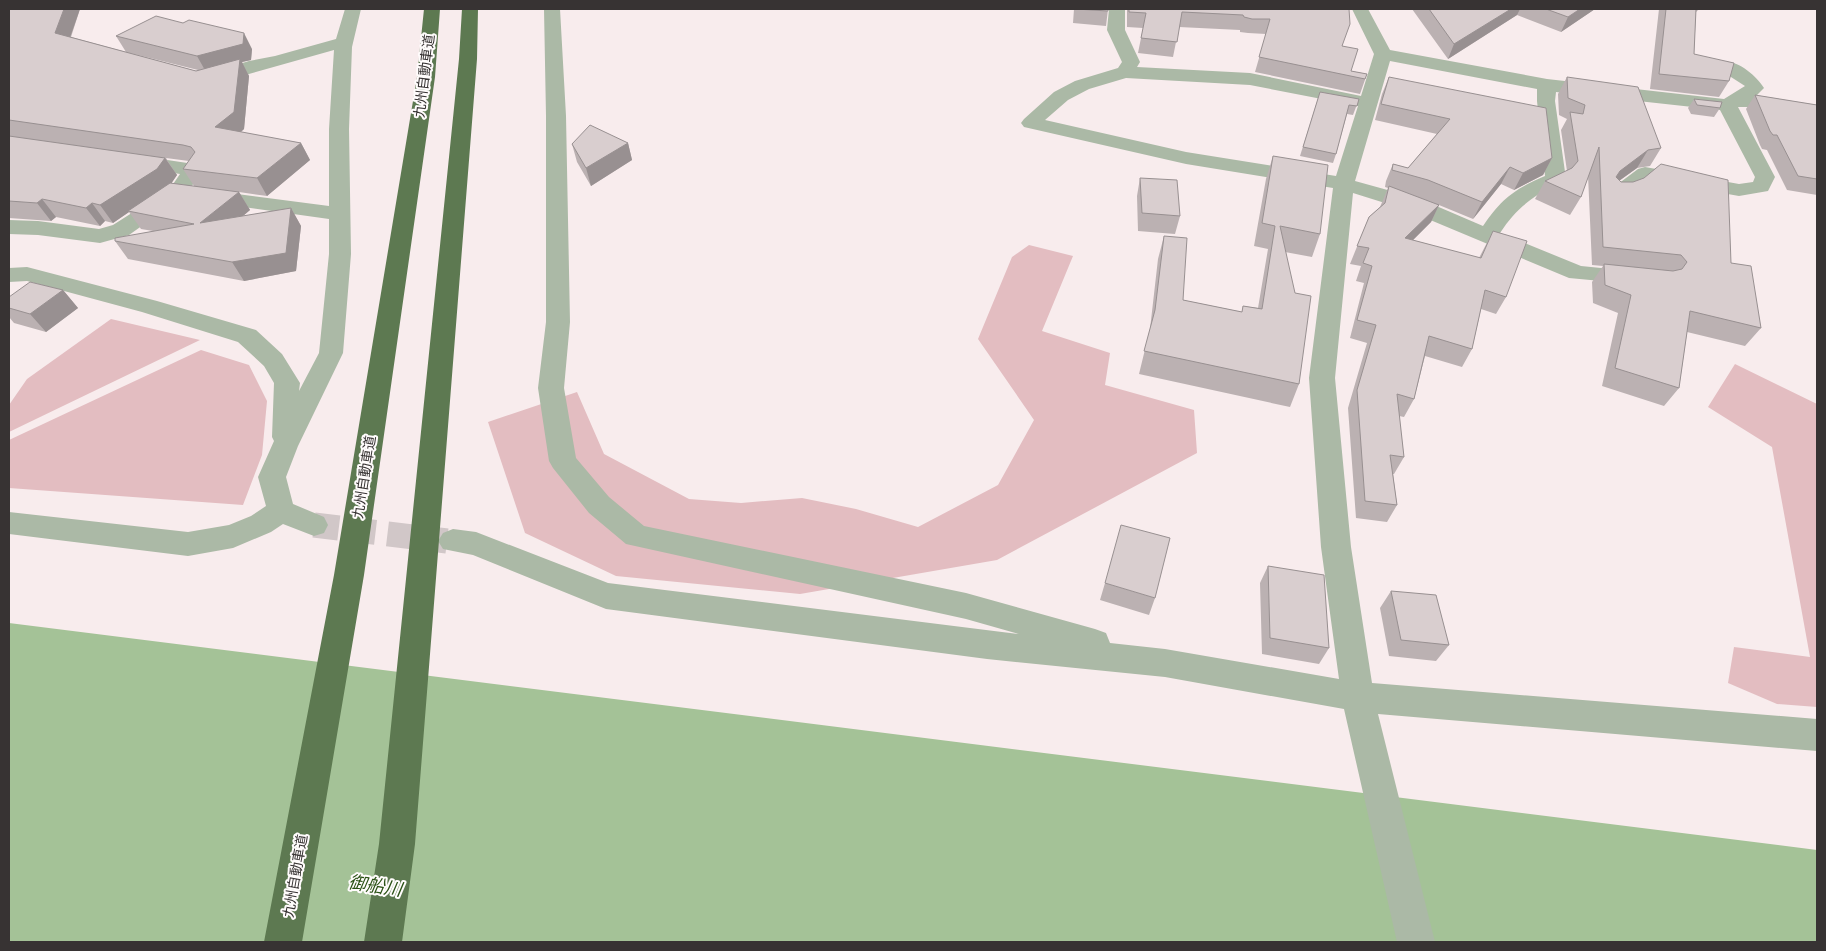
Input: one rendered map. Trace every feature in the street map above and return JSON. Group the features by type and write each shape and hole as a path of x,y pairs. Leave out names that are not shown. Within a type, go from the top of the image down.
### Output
{"highway":[{"name":"九州自動車道","path":"283,942 349,576 426,77 432,9"},
{"path":"391,942 397,844 468,59 470,9"},
{"path":"383,942 397,844"}],"street":[{"path":"281,511 272,478 285,446 331,353 340,254 339,129 344,43 353,9"},
{"path":"552,9 556,116 558,322 551,388 563,460 599,505 636,536 966,606 1165,663"},
{"path":"1117,9 1116,30 1131,62 1125,72"},
{"path":"1360,9 1383,54 1344,184 1322,378 1336,546 1358,697 1416,942"},
{"path":"196,78 206,80 255,65 278,61 326,46 344,43"},
{"path":"1383,54 1548,85 1732,103 1753,100 1817,114"},
{"path":"1726,66 1751,82 1755,88 1732,103"},
{"path":"1368,103 1250,79 1125,72 1082,85 1060,96 1031,123 1186,158 1344,184 1412,204 1576,272 1650,279"},
{"path":"1487,235 1506,208 1533,189 1556,180 1546,101 1548,85"},
{"path":"1617,194 1645,173 1739,190 1761,187 1766,177 1732,103"},
{"path":"9,227 38,228 100,236 121,230 177,192 194,170 116,159"},
{"path":"177,192 340,214"},
{"path":"9,275 27,274 149,306 246,336 273,360 287,383 285,446"},
{"path":"9,523 188,544 232,536 261,524 281,511"},
{"path":"281,511 314,525"},
{"path":"453,542 476,544 606,596 987,645 1165,663 1358,697 1817,735"}],"shaded area":[{"path":"1029,245 1073,256 1042,331 1110,353 1105,385 1194,410 1197,453 997,560 800,594 616,576 525,533 488,422 577,392 604,454 689,499 741,503 802,498 856,509 918,527 998,485 1034,420 978,339 1012,257"},
{"path":"111,319 200,340 9,432 9,405 27,379"},
{"path":"201,350 249,365 267,401 262,455 243,505 9,488 9,440"},
{"path":"1735,364 1817,404 1817,707 1777,704 1728,683 1734,647 1810,657 1772,447 1708,407"}],"water":[{"name":"御船川","path":"9,623 1817,850 1817,942 9,942"}],"building":[{"path":"9,9 64,9 55,33 196,71 240,59 234,112 215,127 301,143 257,178 183,169 195,152 191,147 183,145 9,120"},
{"path":"1076,9 1108,9 1108,11"},
{"path":"1129,9 1349,9 1350,24 1342,46 1358,49 1351,71 1367,74 1365,79 1259,57 1270,19 1252,19 1243,15 1182,12 1177,42 1141,38 1146,13 1129,12"},
{"path":"1429,9 1511,9 1454,44"},
{"path":"1546,9 1580,9 1568,17"},
{"path":"1666,9 1696,9 1694,54 1734,63 1729,81 1659,74"},
{"path":"156,16 183,23 189,20 244,33 243,44 197,56 116,36"},
{"path":"1389,77 1546,108 1552,158 1523,173 1510,167 1482,202 1428,180 1392,170 1393,164 1408,168 1450,119 1381,104"},
{"path":"1567,77 1638,87 1661,148 1648,150 1620,171 1616,177 1621,182 1633,182 1644,178 1661,164 1728,180 1731,263 1751,266 1761,328 1690,311 1679,388 1615,368 1631,295 1605,285 1604,264 1673,271 1682,269 1687,262 1681,255 1603,247 1599,147 1581,197 1545,181 1572,168 1578,161 1570,112 1583,114 1585,105 1568,98"},
{"path":"1320,92 1359,99 1357,106 1349,105 1336,154 1303,147"},
{"path":"1755,95 1817,105 1817,179 1798,176 1777,135 1773,135 1770,131"},
{"path":"1694,99 1722,102 1720,108 1697,105"},
{"path":"590,125 628,143 586,168 572,144"},
{"path":"9,136 165,158 157,169 100,205 92,203 86,208 42,199 37,203 9,201"},
{"path":"1273,156 1328,165 1320,234 1280,226 1295,293 1311,296 1299,384 1144,351 1155,310 1164,236 1187,238 1183,300 1242,312 1243,306 1262,309 1275,226 1262,223"},
{"path":"1140,178 1177,180 1180,216 1142,213"},
{"path":"170,183 239,192 200,223 291,208 286,253 232,262 115,241 115,238 194,224 128,211"},
{"path":"1389,186 1439,205 1405,238 1481,258 1493,231 1527,241 1506,297 1485,290 1472,349 1429,336 1414,399 1397,394 1404,457 1390,455 1397,505 1365,501 1357,390 1376,325 1357,320 1372,266 1363,263 1369,248 1357,246 1369,217 1385,203"},
{"path":"30,282 63,290 30,314 9,308 9,297"},
{"path":"1121,525 1170,538 1155,598 1105,583"},
{"path":"1268,566 1324,575 1329,648 1270,638"},
{"path":"1391,591 1436,595 1449,645 1401,640"}],"tunnel":[{"path":"314,525 447,541"}]}
